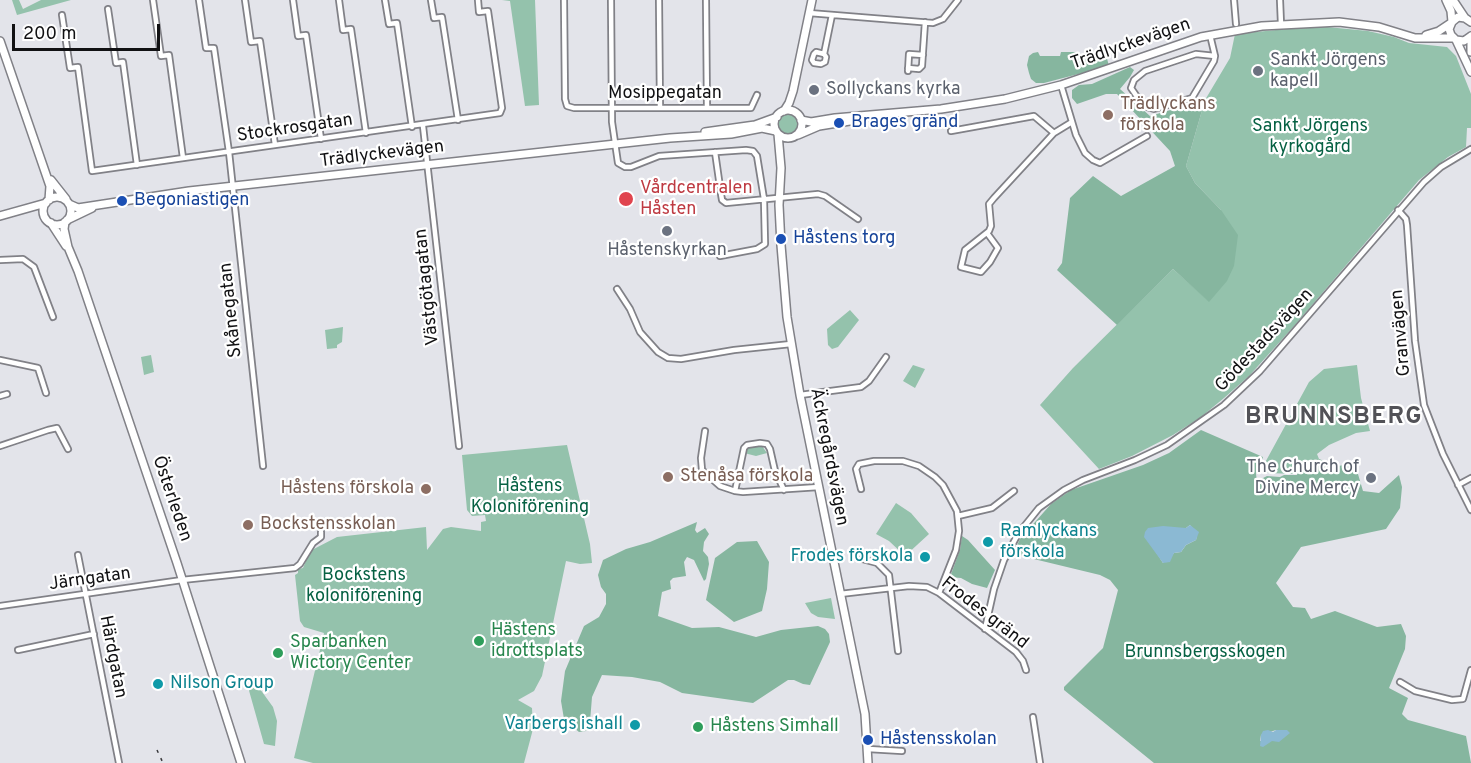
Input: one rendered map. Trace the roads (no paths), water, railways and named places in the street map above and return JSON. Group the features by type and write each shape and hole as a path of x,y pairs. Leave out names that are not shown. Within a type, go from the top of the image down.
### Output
{"street":[{"path":"153,0 161,56 169,55 183,158"},
{"name":"Skånegatan","path":"199,0 206,48 214,48 229,152 263,465"},
{"path":"245,0 251,42 260,41 275,145"},
{"path":"293,0 297,36 306,35 321,139"},
{"path":"339,0 343,30 351,29 366,133"},
{"path":"385,0 389,24 397,23 412,127"},
{"path":"431,0 434,18 442,17 458,120"},
{"name":"Stockrosgatan","path":"62,15 70,68 78,67 92,171 423,126 500,113 502,108 488,10 479,12 478,0"},
{"name":"Mosippegatan","path":"564,0 565,99 567,106 751,108 757,95"},
{"path":"611,0 612,108 614,144 618,163 625,167 660,156 746,150 755,152 759,160 766,235 763,246 720,256"},
{"path":"659,0 660,108"},
{"path":"706,0 707,108"},
{"path":"793,91 801,129 795,136 784,138 777,133 774,124 789,103 793,91 812,0"},
{"path":"809,13 933,23 943,19 958,0"},
{"path":"1234,0 1236,24"},
{"path":"1280,0 1281,24"},
{"path":"1446,0 1451,11 1450,31 1471,72"},
{"path":"1453,0 1469,20"},
{"path":"108,9 116,63 123,62 138,165"},
{"path":"824,54 832,15"},
{"name":"Trädlyckevägen","path":"1398,32 1430,34 1439,31 1458,17 1469,20"},
{"path":"923,55 909,54 908,70 920,68 923,55 925,22"},
{"name":"Trädlyckevägen","path":"795,136 819,126 875,116 975,104 1061,85 1210,35 1281,24 1340,22 1362,24 1415,38 1464,40 1471,38"},
{"path":"1210,35 1215,56 1192,98 1154,109 1140,101 1131,88 1134,80 1145,71 1196,54 1215,56"},
{"path":"1471,38 1471,52"},
{"path":"0,41 50,186 44,215 51,223"},
{"path":"1061,85 1079,142 1085,153 1100,163"},
{"path":"784,111 792,111 800,118"},
{"name":"Trädlyckevägen","path":"800,118 811,122 875,116"},
{"path":"951,131 1034,116 1054,133"},
{"name":"Trädlyckevägen","path":"670,138 755,125 777,117"},
{"path":"987,233 998,248 990,262 981,272 961,267 965,250 987,233 991,226 989,204 1054,133 1072,122"},
{"name":"Västgötagatan","path":"423,126 459,446"},
{"name":"Trädlyckevägen","path":"0,217 57,197 78,208 145,197 614,144 731,134 766,128 777,133"},
{"name":"Äckregårdsvägen","path":"777,133 781,168"},
{"name":"Äckregårdsvägen","path":"795,136 785,150 779,197 782,264 791,344 819,487 844,594 865,714 868,763"},
{"path":"1100,163 1147,136"},
{"name":"Gödestadsvägen","path":"985,629 994,589 1004,560 1018,534 1039,508 1083,480 1136,460 1167,445 1224,405 1260,371 1398,210 1433,175 1456,157 1470,150"},
{"path":"715,152 718,180 724,202 821,195 858,219"},
{"path":"1100,163 1101,170"},
{"path":"46,172 68,202 71,213 66,221"},
{"name":"Trädlyckevägen","path":"51,223 59,224 97,206"},
{"name":"Granvägen","path":"1398,210 1406,219 1407,225 1414,335 1423,399 1437,442 1471,510"},
{"name":"Trädlyckevägen","path":"0,217 33,212 44,215"},
{"name":"Österleden","path":"66,221 64,230 68,248"},
{"name":"Österleden","path":"51,223 68,248 78,271 242,763"},
{"path":"0,260 23,259 32,264 38,274 53,317"},
{"path":"617,289 630,309 640,333 658,352 668,358 681,359 791,344"},
{"path":"800,395 861,387 886,357"},
{"path":"0,360 38,368 46,393"},
{"path":"0,396 7,394"},
{"path":"0,446 57,428 68,449"},
{"path":"705,431 701,458 702,470 716,483 735,492 819,487"},
{"path":"735,492 744,448 747,445 760,443 769,446 775,471 784,490"},
{"path":"861,489 856,473 859,464 874,461 903,461 919,466 935,477 950,495 958,516 959,531 956,550 939,592"},
{"path":"1458,485 1471,478"},
{"path":"958,516 992,508 1014,490"},
{"name":"Järngatan","path":"0,606 182,580 295,568 313,543 321,537 321,532"},
{"name":"Härdgatan","path":"78,555 119,763"},
{"path":"862,559 877,563 889,575 898,651"},
{"name":"Frodes gränd","path":"844,594 891,587 920,586 939,592 1016,652 1026,670"},
{"path":"18,650 94,634"},
{"path":"1400,682 1415,691 1452,700 1463,699 1471,670"},
{"path":"1033,717 1040,763"},
{"path":"868,750 902,751"}],"water":[{"path":"1190,525 1199,532 1196,540 1186,545 1181,552 1174,553 1170,562 1163,563 1144,537 1148,528 1163,526 1186,528"},
{"path":"1287,730 1290,733 1279,742 1272,741 1263,747 1260,746 1263,731 1273,732"}],"railway":[{"path":"157,750 163,763"}],"place":[{"name":"Sankt Jörgens kapell","path":"1258,71"},
{"name":"Sollyckans kyrka","path":"814,90"},
{"name":"Trädlyckans förskola","path":"1108,115"},
{"name":"Brages gränd","path":"839,123"},
{"name":"Vårdcentralen Håsten","path":"626,199"},
{"name":"Begoniastigen","path":"122,201"},
{"name":"Håstenskyrkan","path":"667,231"},
{"name":"Håstens torg","path":"781,239"},
{"name":"Stenåsa förskola","path":"668,477"},
{"name":"The Church of Divine Mercy","path":"1371,478"},
{"name":"Håstens förskola","path":"426,489"},
{"name":"Bockstensskolan","path":"248,525"},
{"name":"Ramlyckans förskola","path":"988,542"},
{"name":"Frodes förskola","path":"925,557"},
{"name":"Hästens idrottsplats","path":"479,641"},
{"name":"Sparbanken Wictory Center","path":"278,653"},
{"name":"Nilson Group","path":"158,684"},
{"name":"Varbergs ishall","path":"635,725"},
{"name":"Håstens Simhall","path":"698,727"},
{"name":"Håstensskolan","path":"868,740"}],"district":[{"name":"BRUNNSBERG","path":"1334,418"}],"park label":[{"name":"Sankt Jörgens kyrkogård","path":"1310,137"},
{"name":"Håstens Koloniförening","path":"530,497"},
{"name":"Bockstens koloniförening","path":"364,586"},
{"name":"Brunnsbergsskogen","path":"1205,653"}]}
